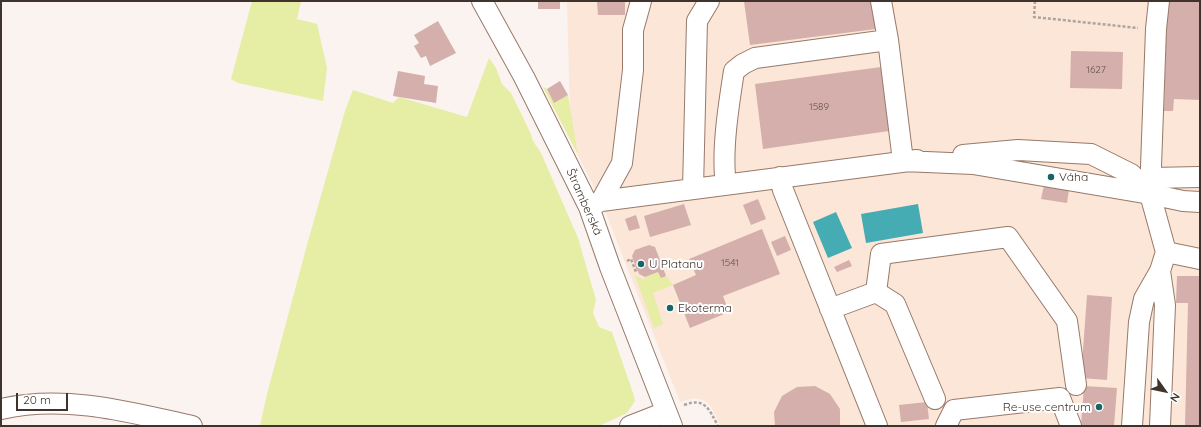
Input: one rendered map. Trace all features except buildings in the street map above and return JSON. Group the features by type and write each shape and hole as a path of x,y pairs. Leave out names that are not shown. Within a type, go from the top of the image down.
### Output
{"street":[{"name":"Štramberská","path":"482,1 595,204 610,267 669,419"},
{"path":"595,204 622,163 633,70 633,30 641,1"},
{"path":"693,189 697,21 709,1"},
{"path":"881,1 888,40 903,161"},
{"path":"1132,426 1139,322 1144,299 1160,271 1166,252 1150,186 1156,29 1159,1"},
{"path":"726,184 724,172 726,132 734,71 738,67 755,58 888,40"},
{"path":"595,204 726,184 903,161 1018,150 1091,154 1131,174 1150,186 1183,201 1200,202"},
{"path":"903,161 973,164 1150,186 1200,178"},
{"path":"780,177 783,190 877,426"},
{"path":"876,292 880,254 1008,237 1067,321 1076,385"},
{"path":"1166,252 1200,259"},
{"path":"1160,271 1165,305 1160,426"},
{"path":"830,309 876,292"},
{"path":"876,292 895,304 935,399"},
{"path":"946,426 954,410 1060,398 1071,426"},
{"path":"1,409 39,403 62,403 106,408 192,426"},
{"path":"630,426 669,419"}],"path":[{"path":"1035,1 1034,17 1156,29"},
{"path":"669,419 690,403 702,403 708,408 718,426"}],"shaded area":[{"path":"567,1 1200,1 1200,426 721,426 710,405 703,400 694,398 680,402 601,201 578,155 570,112"}],"green space":[{"path":"252,1 301,1 297,19 317,24 327,68 323,101 238,83 231,79"},
{"path":"489,58 496,68 502,84 511,93 534,142 541,153 578,238 596,300 593,313 599,327 612,332 635,401 627,413 599,426 260,426 267,394 307,245 345,111 353,90 393,103 399,97 467,117"},
{"path":"543,87 547,89 554,102 568,95 578,155"},
{"path":"630,262 635,275 644,280 645,277 658,272 661,278 666,276 673,285 653,293 663,324 654,328"}],"water":[{"path":"918,204 923,233 866,243 861,214"},
{"path":"836,212 852,248 828,258 813,222"}],"place":[{"name":"Váha","path":"1051,177"},
{"name":"U Platanu","path":"641,264"},
{"name":"Ekoterma","path":"670,308"},
{"name":"Re-use centrum","path":"1099,407"}]}
